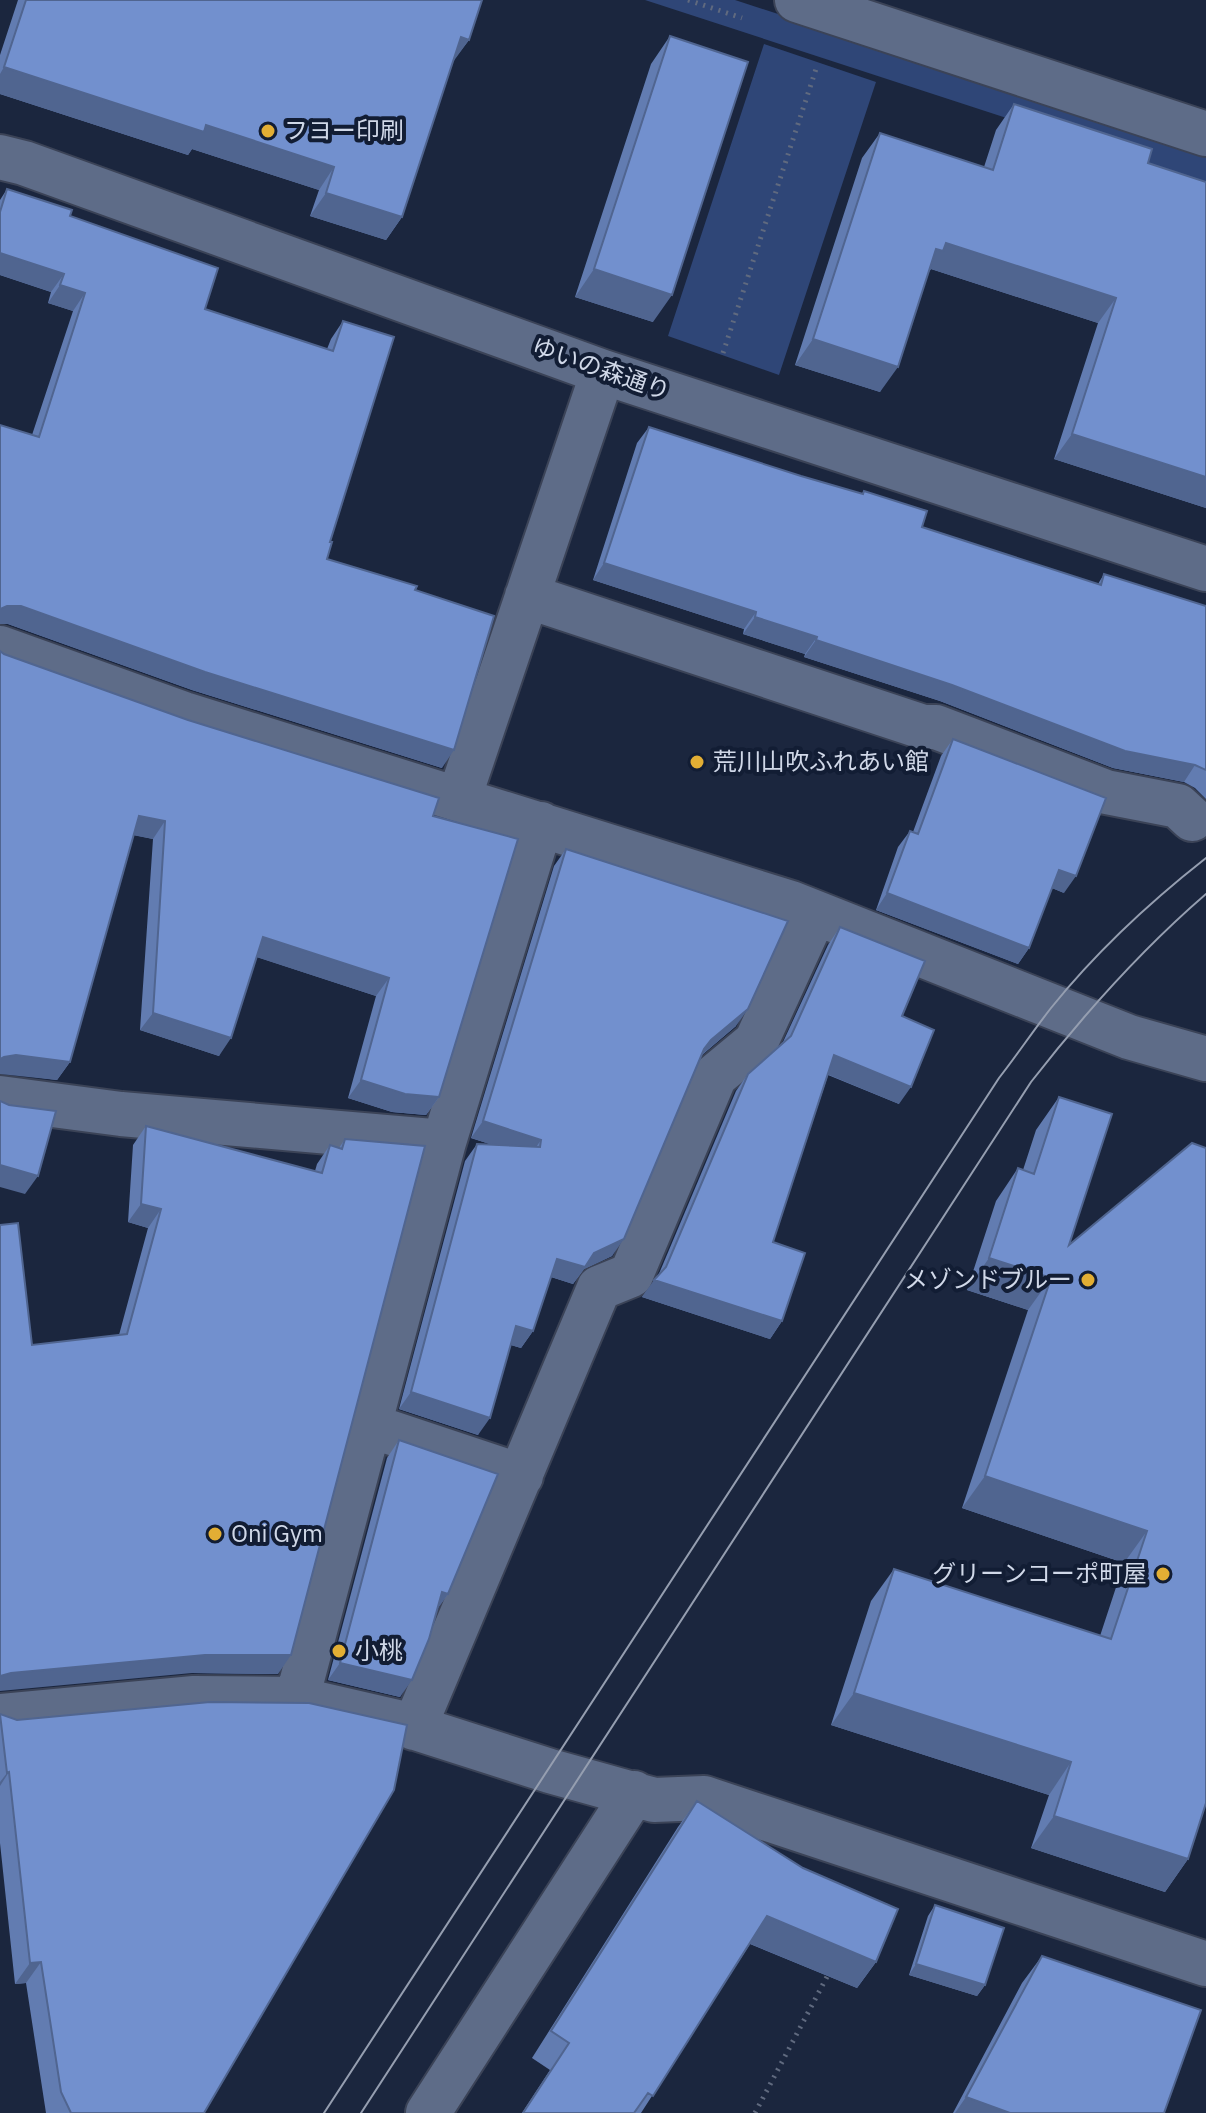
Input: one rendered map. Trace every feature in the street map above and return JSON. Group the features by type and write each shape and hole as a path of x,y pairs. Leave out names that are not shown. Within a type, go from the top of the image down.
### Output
{"street":[{"path":"797,0 1206,134"},
{"name":"ゆいの森通り","path":"0,157 24,163 603,372 1206,569"},
{"path":"459,798 603,372"},
{"path":"527,596 923,727 936,727 1106,792 1178,806 1192,819"},
{"path":"0,648 184,714 459,798 815,913 1129,1037 1206,1059"},
{"path":"297,1699 444,1142 541,824"},
{"path":"414,1728 599,1288 631,1275 715,1076 756,1042 815,913"},
{"path":"0,1098 121,1114 444,1142"},
{"path":"368,1425 521,1476"},
{"path":"0,1716 194,1698 297,1699 414,1728 654,1800 704,1798 1206,1964"},
{"path":"428,2113 634,1793"}],"path":[{"path":"707,405 818,60"},
{"path":"755,2113 833,1964"}],"shaded area":[{"path":"645,0 735,0 1206,153 1206,183"},
{"path":"764,44 876,82 779,375 668,336"}],"building":[{"path":"26,0 482,0 469,40 461,37 402,217 326,193 334,167 206,125 204,132 4,67"},
{"path":"670,36 748,62 672,295 594,269"},
{"path":"1014,104 1152,149 1148,163 1206,182 1206,477 1072,434 1116,298 946,243 943,251 936,249 898,367 813,339 880,133 993,170"},
{"path":"7,189 72,210 70,216 218,268 205,309 333,351 343,321 394,337 327,559 417,586 415,590 494,616 454,750 205,672 21,606 0,609 0,425 39,437 85,293 60,285 64,274 0,253 0,212"},
{"path":"649,427 801,476 863,494 864,491 927,511 922,527 1101,585 1104,574 1206,606 1206,770 1125,751 952,685 816,640 817,637 755,617 756,612 604,563"},
{"path":"0,651 188,720 439,798 433,816 518,839 439,1097 405,1094 361,1080 389,978 263,937 231,1038 153,1013 165,821 139,816 70,1062 16,1055 0,1059"},
{"path":"953,739 1106,798 1076,876 1059,870 1029,948 887,893 910,831 918,834"},
{"path":"566,849 788,921 748,1009 704,1049 624,1239 594,1253 585,1267 557,1259 533,1331 516,1326 490,1418 411,1392 477,1144 540,1147 541,1140 483,1121"},
{"path":"840,927 925,961 902,1016 934,1030 911,1087 834,1055 773,1242 805,1253 782,1321 654,1280 666,1267 748,1074 791,1036"},
{"path":"1059,1097 1112,1114 1069,1245 1192,1143 1206,1148 1206,1803 1188,1859 1054,1816 1071,1762 854,1693 894,1569 1111,1639 1147,1531 985,1476 1051,1278 989,1258 1018,1168 1034,1174"},
{"path":"0,1101 56,1111 38,1176 0,1165"},
{"path":"146,1126 322,1173 330,1145 342,1149 345,1139 425,1146 291,1655 205,1655 0,1676 0,1225 18,1223 32,1345 127,1334 161,1209 141,1204"},
{"path":"399,1440 498,1474 448,1594 442,1592 429,1639 412,1680 340,1663"},
{"path":"210,1702 309,1703 407,1725 394,1790 204,2113 71,2113 61,2092 41,1962 30,1963 0,1714 17,1720"},
{"path":"697,1801 803,1868 898,1909 876,1962 767,1916 653,2096 648,2093 634,2113 523,2113 569,2043 551,2031"},
{"path":"935,1905 1004,1928 985,1985 916,1964"},
{"path":"1042,1956 1201,2010 1164,2113 1010,2113 966,2097"}],"tram line":[{"path":"324,2113 999,1078 1086,967 1144,910 1206,858"},
{"path":"361,2113 1031,1082 1114,984 1206,894"}],"place":[{"name":"フヨー印刷","path":"268,131"},
{"name":"荒川山吹ふれあい館","path":"697,762"},
{"name":"メゾンドブルー","path":"1088,1280"},
{"name":"Oni Gym","path":"215,1534"},
{"name":"グリーンコーポ町屋","path":"1163,1574"},
{"name":"小桃","path":"339,1651"}]}
